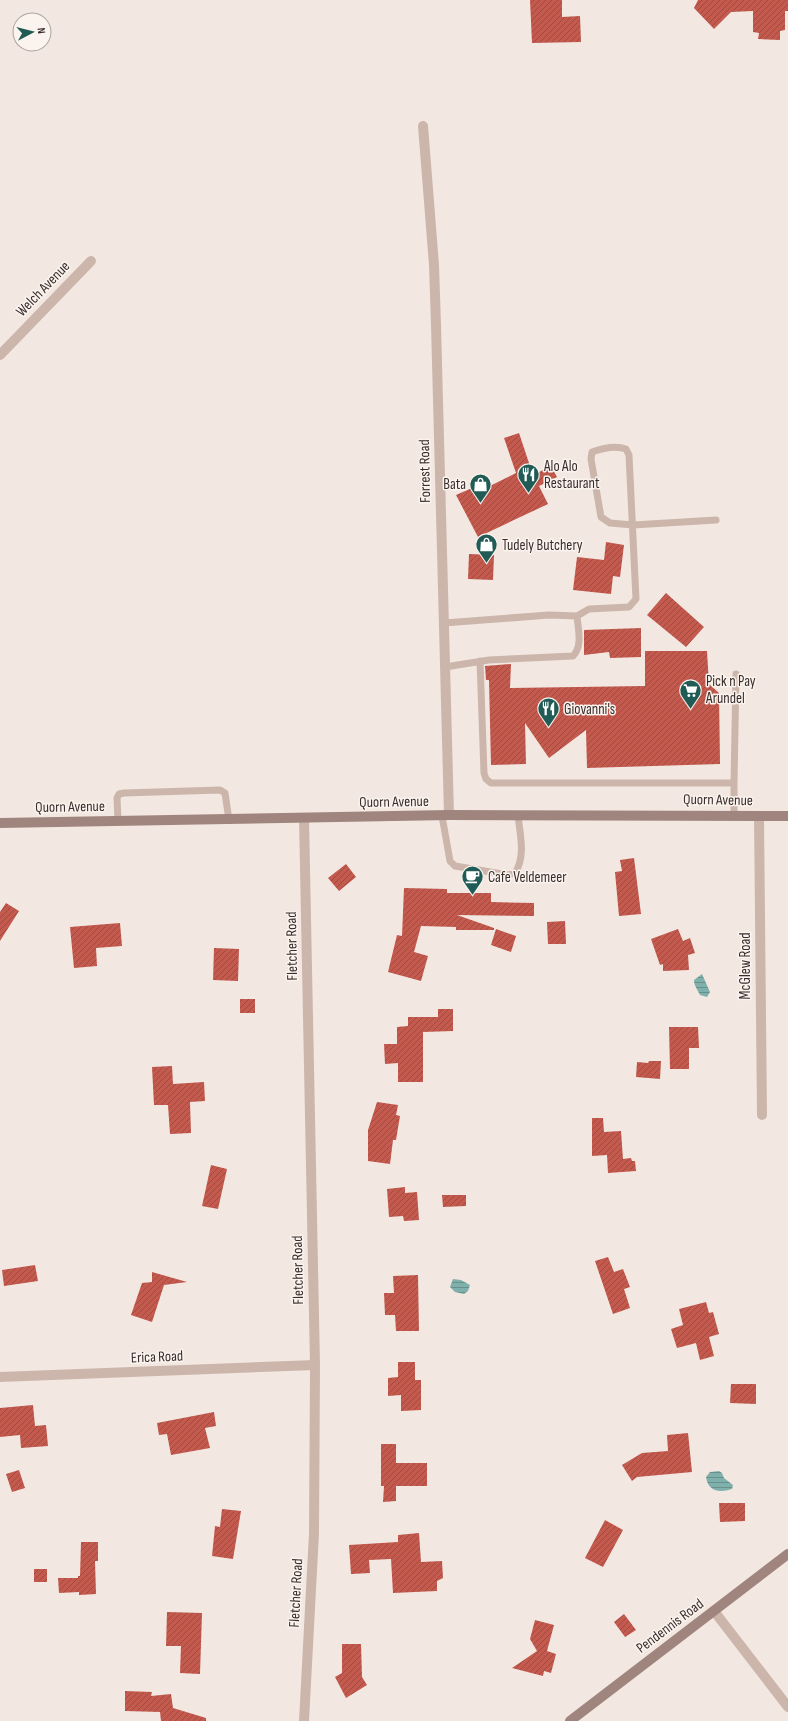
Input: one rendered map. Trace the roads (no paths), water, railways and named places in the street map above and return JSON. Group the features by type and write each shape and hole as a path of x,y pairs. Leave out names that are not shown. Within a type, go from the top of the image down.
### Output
{"street":[{"name":"Forrest Road","path":"423,126 434,265 445,666 445,816"},
{"name":"Welch Avenue","path":"0,356 91,261"},
{"name":"Quorn Avenue","path":"0,823 518,815 788,816"},
{"name":"McGlew Road","path":"759,816 762,1115"},
{"name":"Fletcher Road","path":"304,818 315,1366 314,1533 304,1721"},
{"name":"Erica Road","path":"0,1377 315,1366"},
{"name":"Pendennis Road","path":"570,1721 788,1554"},
{"path":"714,1611 788,1707"}],"lane":[{"path":"444,623 549,615 577,616 589,609 629,607 634,604 636,599 633,526 629,456 626,449 620,447 602,448 592,452 591,459 601,517 610,523 633,526 716,520"},
{"path":"445,666 480,661 573,656 577,653 580,643 577,616"},
{"path":"480,661 484,773 486,779 491,783 734,783"},
{"path":"734,815 736,674"},
{"path":"118,821 119,794 220,790 225,793 229,820"},
{"path":"445,816 450,861 455,866 508,875 515,873 521,865 522,855 518,815"}],"water":[{"path":"702,974 710,992 707,997 700,995 694,982 694,980"},
{"path":"453,1279 461,1280 470,1285 468,1291 464,1294 455,1292 450,1287"},
{"path":"719,1471 722,1473 724,1478 733,1485 732,1489 719,1491 709,1486 706,1477 710,1472"}],"place":[{"name":"Alo Alo Restaurant","path":"529,494"},
{"name":"Bata","path":"481,504"},
{"name":"Tudely Butchery","path":"486,564"},
{"name":"Pick n Pay Arundel","path":"690,710"},
{"name":"Giovanni's","path":"549,728"},
{"name":"Cafe Veldemeer","path":"472,896"}]}
